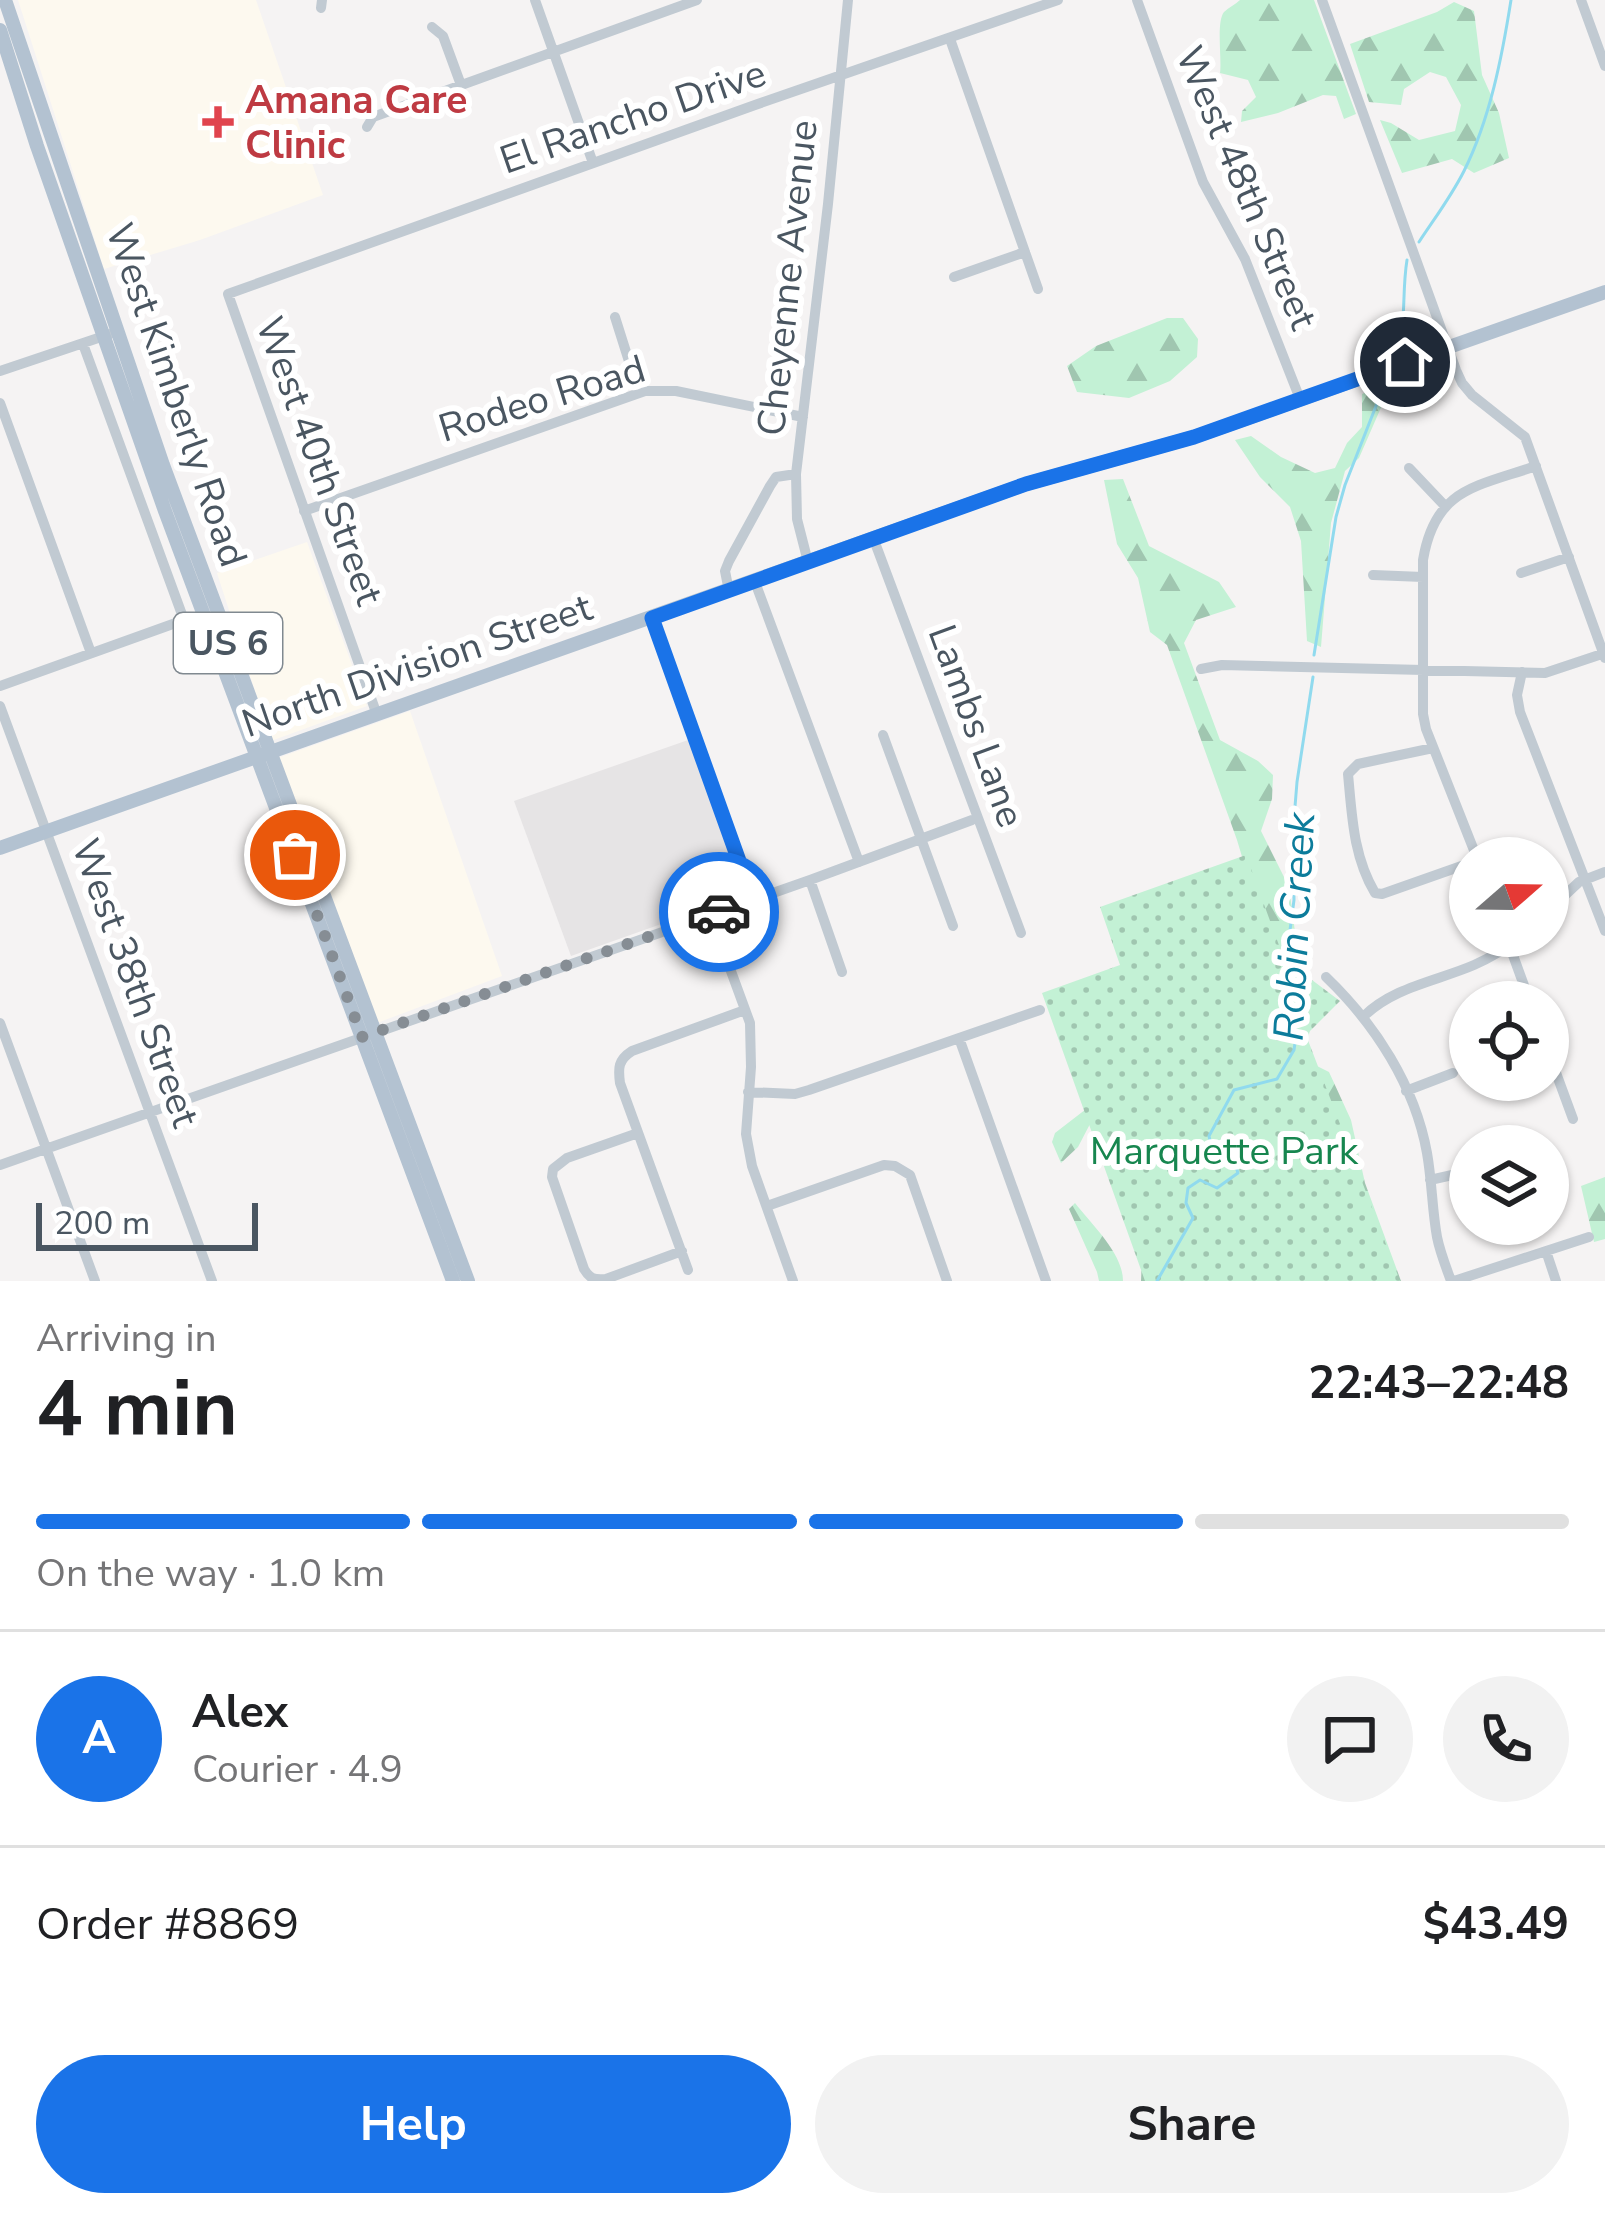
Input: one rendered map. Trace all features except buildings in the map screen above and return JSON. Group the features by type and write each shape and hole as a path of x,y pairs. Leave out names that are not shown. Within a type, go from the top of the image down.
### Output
{"main road":[{"name":"West Kimberly Road","path":"5,0 181,552 264,754 453,1281"},
{"name":"West Kimberly Road","path":"0,30 111,333"},
{"name":"North Division Street","path":"0,848 1026,484 1194,437 1605,292"},
{"name":"West Kimberly Road","path":"368,1034 468,1281"}],"street":[{"path":"536,0 593,163"},
{"path":"367,127 373,117 697,0"},
{"name":"Cheyenne Avenue","path":"808,562 797,519 796,474 848,0"},
{"name":"El Rancho Drive","path":"228,294 1058,0"},
{"name":"West 48th Street","path":"1137,0 1203,182 1245,259 1300,399"},
{"path":"1201,669 1222,665 1522,672 1558,670 1604,655 1526,437 1462,383 1322,0"},
{"path":"1581,0 1605,66"},
{"path":"432,27 443,36 461,85"},
{"path":"950,39 1038,289"},
{"path":"954,278 1025,252"},
{"name":"West 40th Street","path":"228,294 377,716"},
{"path":"615,317 639,393"},
{"path":"0,371 111,333"},
{"name":"West Kimberly Road","path":"83,344 184,620 91,653"},
{"name":"Rodeo Road","path":"304,511 639,393 676,391 803,417"},
{"path":"0,403 91,653 0,686"},
{"path":"1465,837 1423,714 1426,541 1435,517 1465,490 1536,466"},
{"path":"1409,469 1445,506"},
{"path":"729,591 725,577 729,560 770,486 776,477 796,474"},
{"name":"Lambs Lane","path":"874,540 1021,933"},
{"path":"1521,573 1568,557"},
{"path":"1373,575 1423,577"},
{"path":"755,582 860,862"},
{"path":"652,618 753,900"},
{"path":"1522,672 1517,695 1520,712 1605,931"},
{"name":"West 38th Street","path":"0,706 212,1281"},
{"path":"883,734 953,926"},
{"path":"1433,748 1358,764 1348,774 1356,848 1375,893 1449,870"},
{"path":"0,1166 972,820"},
{"path":"1569,890 1605,872"},
{"path":"811,880 842,972"},
{"path":"710,914 752,1042 746,1134 752,1166 793,1281"},
{"path":"1363,1017 1391,996 1471,967 1485,957"},
{"path":"1327,977 1381,1039 1406,1091 1427,1149 1438,1240 1453,1281 1589,1237"},
{"path":"688,1270 620,1083 618,1066 624,1056 745,1010"},
{"path":"748,1092 795,1094 1040,1010"},
{"path":"0,1023 95,1281"},
{"path":"959,1039 1046,1281"},
{"path":"1406,1091 1449,1075"},
{"path":"1566,1101 1573,1119"},
{"path":"638,1132 567,1157 553,1169 588,1276 606,1279 682,1251"},
{"path":"767,1206 884,1165 895,1166 910,1175 947,1281"},
{"path":"1430,1180 1449,1176"},
{"path":"1546,1251 1556,1281"}],"shaded area":[{"path":"18,0 256,0 323,195 104,269"},
{"path":"307,542 367,706 271,741 217,573"},
{"path":"410,711 502,976 377,1023 278,758"},
{"path":"691,739 746,894 571,956 514,801"}],"green space":[{"path":"1240,0 1314,0 1356,114 1344,119 1336,96 1323,95 1241,122 1242,111 1256,97 1248,80 1220,73 1222,17"},
{"path":"1454,2 1474,11 1482,75 1499,113 1509,158 1474,173 1452,159 1402,173 1380,120 1419,140 1455,131 1461,105 1446,77 1430,72 1404,89 1401,105 1369,102 1350,44"},
{"path":"1167,318 1183,318 1198,339 1197,357 1170,381 1129,398 1077,392 1067,366 1096,346"},
{"path":"1393,380 1359,458 1345,471 1331,523 1321,647 1307,641 1301,541 1290,507 1260,477 1235,440 1251,436 1315,473 1335,468 1347,443 1362,427 1362,394"},
{"name":"Marquette Park","path":"1123,479 1149,546 1219,582 1236,607 1196,620 1184,643 1220,740 1273,775 1272,799 1261,831 1289,887 1299,962 1319,993 1303,1059 1329,1072 1351,1120 1365,1183 1401,1281 1141,1281 1142,1258 1090,1124 1078,1147 1061,1163 1052,1142 1055,1133 1090,1106 1252,890 1167,645 1150,632 1138,578 1117,544 1104,480"},
{"name":"Marquette Park","path":"1246,855 1284,959 1340,1001 1306,1035 1400,1281 1145,1281 1042,993 1120,965 1100,907"},
{"path":"1605,1177 1605,1239 1594,1242 1581,1186"},
{"path":"1075,1203 1112,1250 1123,1281 1099,1281 1069,1209"}],"waterway":[{"name":"Robin Creek","path":"1419,242 1459,181 1481,130 1511,0"},
{"name":"Robin Creek","path":"1399,348 1407,260"},
{"name":"Robin Creek","path":"1314,655 1336,517 1385,383"},
{"name":"Robin Creek","path":"1157,1281 1193,1218 1186,1203 1188,1188 1200,1180 1217,1188 1238,1173 1233,1158 1212,1150 1209,1136 1234,1090 1277,1079 1294,1050 1285,968 1294,900 1297,782 1313,677"}],"way so far":[{"path":"295,855 362,1037 719,912"}],"place":[{"name":"Amana Care Clinic","path":"218,122"}],"route":[{"path":"719,912 753,900 652,618 1026,484 1194,437 1405,362"}]}
